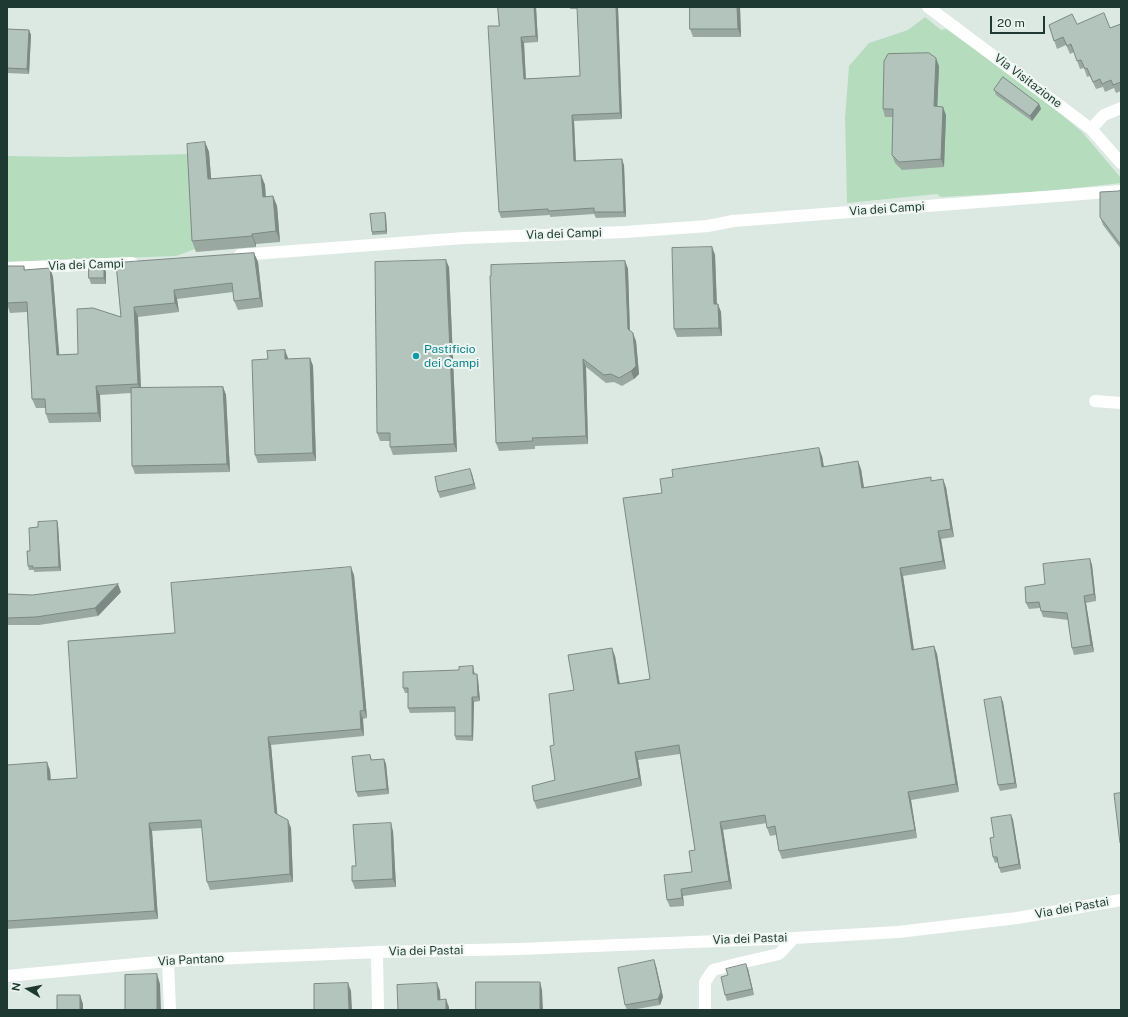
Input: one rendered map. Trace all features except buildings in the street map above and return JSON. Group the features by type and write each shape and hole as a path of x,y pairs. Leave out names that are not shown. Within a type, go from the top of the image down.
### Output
{"street":[{"name":"Via Visitazione","path":"928,7 1091,129 1121,163"},
{"path":"1091,129 1104,115 1121,108"},
{"name":"Via dei Campi","path":"231,256 464,238 625,232 708,226 733,221 1121,191"},
{"name":"Via dei Campi","path":"7,268 146,263"},
{"path":"1095,402 1121,403"},
{"name":"Via dei Pastai","path":"376,952 519,949 794,938 914,930 1017,918 1121,900"},
{"path":"706,1010 705,982 713,970 740,962 779,954 794,938"},
{"path":"376,952 378,1010"},
{"name":"Via Pantano","path":"7,976 168,960 376,952"},
{"path":"168,960 170,1010"}],"green space":[{"path":"925,17 941,30 946,29 1035,92 1082,132 1121,178 1121,183 1048,191 941,197 937,194 847,203 845,118 849,66 869,43 908,30"},
{"path":"191,154 195,249 176,256 7,262 7,156 67,157"}],"place":[{"name":"Pastificio dei Campi","path":"416,356"}]}
